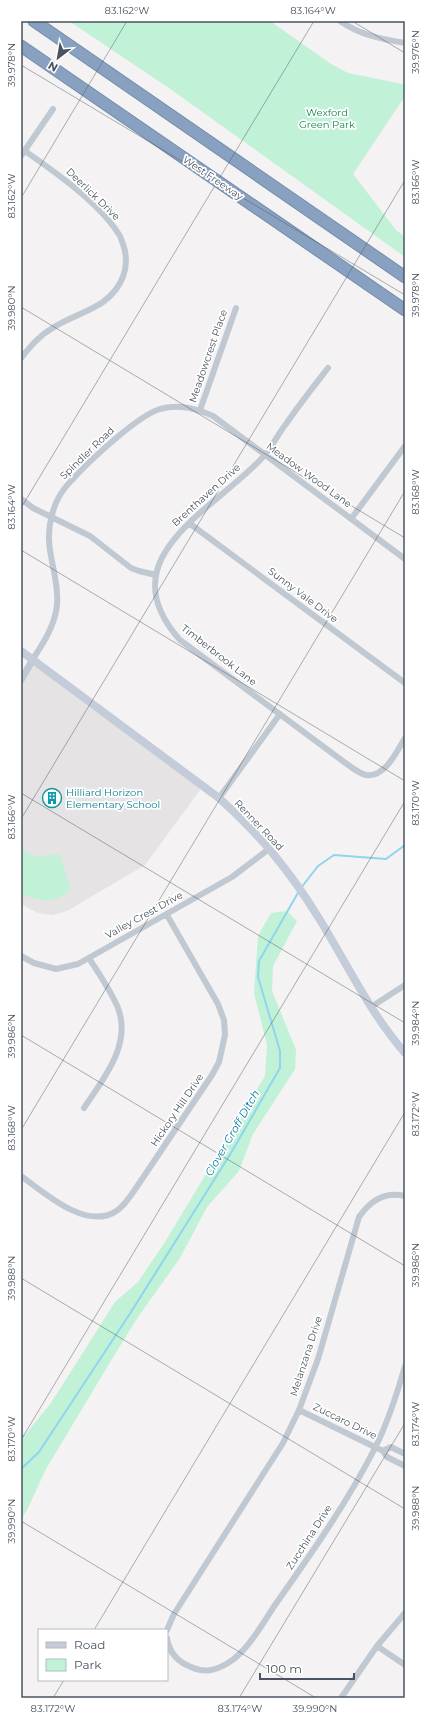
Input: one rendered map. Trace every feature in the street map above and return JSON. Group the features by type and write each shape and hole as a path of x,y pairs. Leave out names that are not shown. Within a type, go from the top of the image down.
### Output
{"highway":[{"path":"34,21 405,277"},
{"name":"West Freeway","path":"21,46 405,310"}],"main road":[{"name":"Renner Road","path":"21,650 219,798 249,825 283,865 300,889 371,1007 384,1027 405,1052"}],"street":[{"path":"340,21 358,32 371,37 405,43"},
{"path":"21,156 53,109"},
{"name":"Deerlick Drive","path":"21,358 36,341 51,329 102,302 118,287 126,271 126,254 119,234 104,215 64,179 25,150"},
{"name":"Meadowcrest Place","path":"200,410 236,308"},
{"name":"Brenthaven Drive","path":"156,575 159,561 166,548 182,529 265,455 328,368"},
{"name":"Spindler Road","path":"21,680 48,634 57,605 57,594 48,539 51,516 60,496 71,481 131,426 149,413 160,409 180,406 200,410"},
{"name":"Meadow Wood Lane","path":"200,410 212,416 405,559"},
{"path":"352,519 405,446"},
{"path":"21,499 33,508 90,536 131,568 156,575"},
{"name":"Sunny Vale Drive","path":"189,523 405,683"},
{"name":"Timberbrook Lane","path":"156,575 156,591 163,618 175,634 192,650 360,773 373,775 385,768 405,738"},
{"path":"219,798 280,714"},
{"name":"Valley Crest Drive","path":"21,956 34,963 56,969 78,964 232,877 269,849"},
{"name":"Hickory Hill Drive","path":"21,1176 77,1213 90,1217 102,1217 114,1213 124,1205 134,1191 212,1075 223,1049 225,1035 224,1020 210,988 167,915"},
{"path":"84,1108 117,1055 121,1031 121,1020 118,1008 89,958"},
{"path":"371,1007 405,985"},
{"name":"Melanzana Drive","path":"167,1629 174,1614 283,1443 299,1410 318,1359 359,1217 367,1206 377,1199 392,1194 405,1196"},
{"name":"Zucchina Drive","path":"168,1640 174,1655 183,1664 199,1670 214,1670 229,1663 246,1646 300,1570 358,1480 376,1447 397,1394 405,1366"},
{"name":"Zuccaro Drive","path":"299,1410 383,1450 388,1457 405,1466"},
{"name":"Zuccaro Drive","path":"383,1450 392,1447 405,1454"},
{"path":"341,1698 377,1646 405,1612"},
{"path":"377,1646 405,1665"}],"shaded area":[{"path":"33,659 203,786 145,865 67,911 52,915 38,913 21,904 21,680"}],"green space":[{"name":"Wexford Green Park","path":"69,21 270,21 331,64 348,73 405,85 405,96 353,174 396,230 405,237 405,257 169,88"},
{"path":"21,850 36,857 60,854 70,889 68,893 56,899 50,900 39,900 21,894"},
{"path":"287,911 297,921 273,966 272,991 296,1050 295,1069 253,1134 239,1171 207,1207 180,1258 138,1317 46,1469 26,1512 21,1518 21,1433 25,1435 51,1403 115,1302 138,1282 165,1242 265,1076 267,1045 254,993 258,936 271,913"}],"waterway":[{"name":"Clover Groff Ditch","path":"301,888 318,866 334,855 386,859 405,845"},
{"name":"Clover Groff Ditch","path":"21,1469 39,1452 131,1312 231,1153 280,1068 280,1051 258,977 259,961 299,891"}],"place":[{"name":"Hilliard Horizon Elementary School","path":"52,798"}]}
